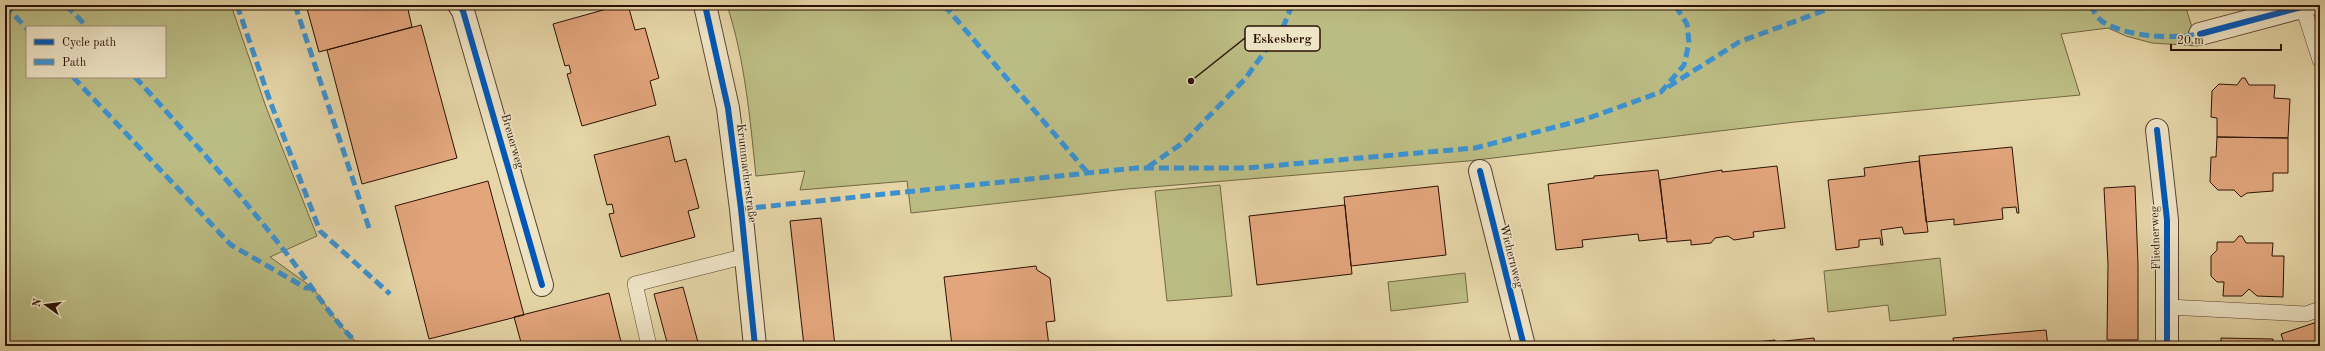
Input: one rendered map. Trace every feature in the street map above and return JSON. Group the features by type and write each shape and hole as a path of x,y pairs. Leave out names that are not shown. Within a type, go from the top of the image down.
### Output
{"street":[{"name":"Breuerweg","path":"459,5 463,11 470,33 542,285"},
{"name":"Krummacherstraße","path":"705,5 728,108 746,256 755,346"},
{"path":"2200,34 2306,6"},
{"name":"Fliednerweg","path":"2157,130 2167,220 2168,307 2166,346"},
{"name":"Wichernweg","path":"1480,171 1524,346"}],"lane":[{"path":"2306,6 2320,60"},
{"path":"649,346 635,284 746,256"},
{"path":"2168,307 2306,314 2320,309"}],"green space":[{"path":"5,5 231,5 266,107 317,236 270,257 313,288 339,324 360,346 5,346"},
{"path":"727,5 2185,5 2198,46 2152,43 2126,36 2108,28 2061,34 2080,95 1795,122 1468,161 1127,189 911,213 907,181 800,190 805,171 756,176 743,68"},
{"path":"1220,185 1232,296 1167,301 1155,191"},
{"path":"1940,258 1946,315 1890,321 1888,305 1828,312 1824,271"},
{"path":"1465,273 1468,302 1391,311 1388,282"}],"building":[{"path":"306,5 407,5 412,27 319,52"},
{"path":"621,5 628,5 635,30 645,28 659,78 650,81 656,105 582,126 567,74 571,73 569,65 565,66 553,24"},
{"path":"421,25 457,158 362,184 327,50"},
{"path":"2242,78 2245,78 2249,85 2275,85 2274,98 2290,99 2288,138 2217,137 2217,118 2211,117 2212,91 2219,84 2237,85"},
{"path":"669,136 675,162 686,159 699,208 688,211 695,237 621,257 609,214 614,213 612,204 607,205 594,155"},
{"path":"2217,137 2288,138 2288,173 2273,173 2273,191 2247,193 2241,197 2234,190 2218,190 2210,182 2211,157 2216,157"},
{"path":"2012,147 2019,213 2017,213 2016,207 2002,208 2003,219 1954,225 1954,219 1926,222 1919,156"},
{"path":"1919,161 1928,232 1904,234 1902,227 1881,230 1883,245 1881,245 1880,238 1859,240 1859,247 1836,250 1828,180 1865,176 1864,168"},
{"path":"1777,166 1785,228 1753,232 1754,237 1734,240 1728,236 1715,238 1711,243 1691,245 1691,240 1667,242 1660,180 1722,170 1722,172"},
{"path":"1658,170 1667,238 1639,241 1638,234 1582,240 1583,247 1556,250 1548,184 1594,178 1594,176"},
{"path":"488,181 524,315 429,339 395,206"},
{"path":"1438,186 1446,255 1351,266 1344,197"},
{"path":"2135,186 2138,264 2138,340 2107,340 2108,264 2104,188"},
{"path":"1345,205 1352,274 1257,285 1249,216"},
{"path":"821,218 835,346 804,346 790,221"},
{"path":"2239,236 2242,236 2246,243 2273,243 2272,256 2284,256 2283,297 2257,296 2249,289 2242,296 2223,296 2224,282 2217,282 2211,276 2211,256 2217,250 2217,242 2234,242"},
{"path":"1036,266 1037,270 1050,278 1055,321 1046,322 1049,346 952,346 944,277"},
{"path":"683,287 699,346 668,346 654,294"},
{"path":"609,293 622,346 522,346 514,317"},
{"path":"2320,321 2320,346 2285,346 2281,334"},
{"path":"2046,330 2048,346 1954,346 1953,338"},
{"path":"1814,338 1815,346 1721,346 1775,340 1775,342"},
{"path":"2221,338 2273,339 2273,346 2221,346"}],"marked path":[{"path":"5,5 26,28"},
{"path":"66,5 86,26"},
{"path":"237,5 270,101 320,231 390,294"},
{"path":"295,5 370,231"},
{"path":"944,5 1087,172"},
{"path":"1148,167 1184,142 1245,79 1284,25 1292,5"},
{"path":"741,209 1136,168 1246,168 1475,148 1586,119 1661,92 1684,65 1689,43 1687,24 1675,5"},
{"path":"1668,87 1739,42 1839,5"},
{"path":"2090,5 2101,21 2125,31 2165,37 2202,33"},
{"path":"74,78 231,245 306,288 313,288"},
{"path":"136,78 192,140 247,205 293,261 339,324 360,346"}],"cycle path":[{"path":"459,5 463,11 542,285"},
{"path":"705,5 728,108 741,209 755,346"},
{"path":"2200,34 2309,5"},
{"path":"2157,130 2167,220 2167,346"},
{"path":"1480,171 1524,346"}],"place":[{"name":"Eskesberg","path":"1191,81"}]}
